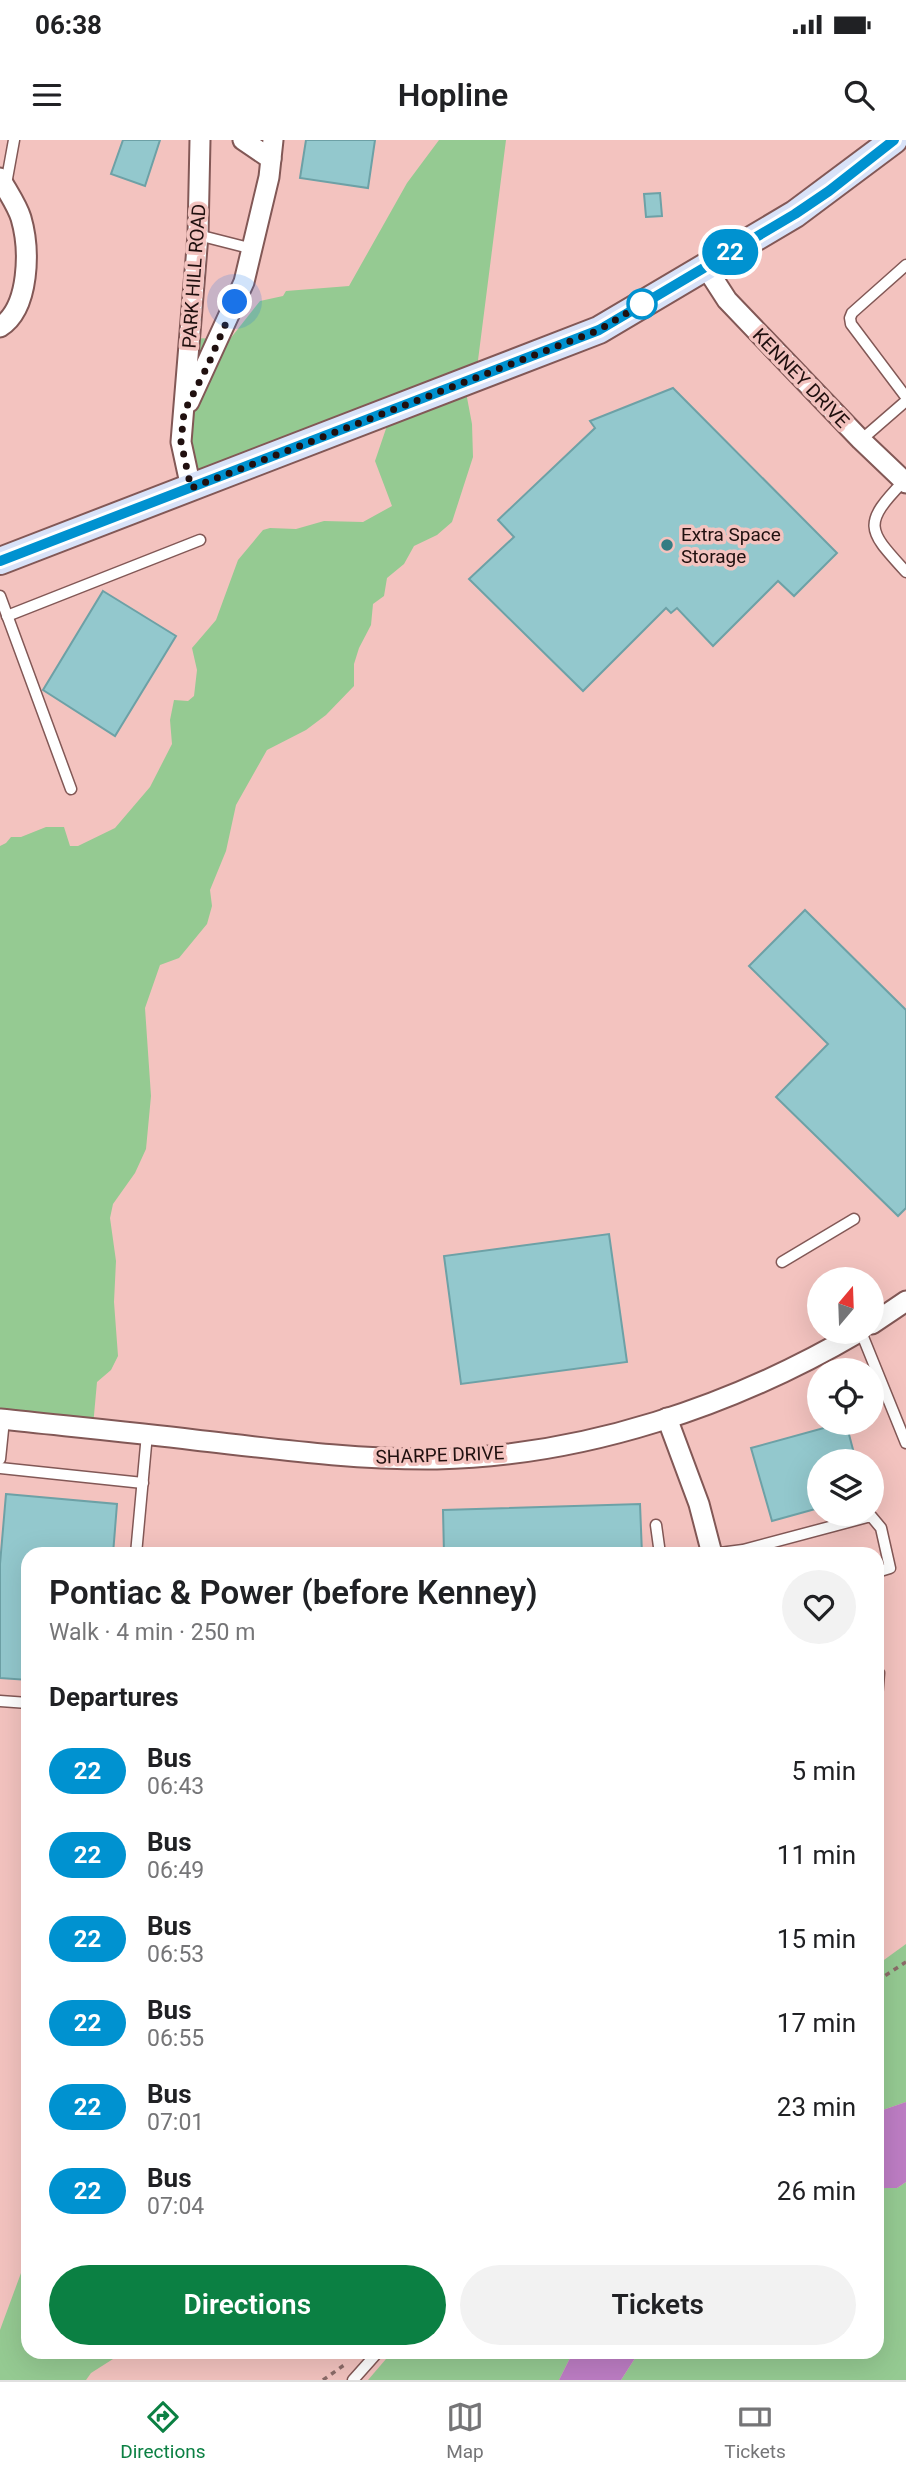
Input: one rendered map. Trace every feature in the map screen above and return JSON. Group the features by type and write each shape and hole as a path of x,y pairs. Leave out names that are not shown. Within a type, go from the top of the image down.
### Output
{"main road":[{"path":"0,561 599,330 795,214 896,143"}],"street":[{"name":"PARK HILL ROAD","path":"191,488 181,442 198,234 200,140"},
{"path":"184,412 244,282 253,250 272,150 243,140"},
{"path":"0,327 5,324 21,299 26,266 21,217 3,183"},
{"name":"KENNEY DRIVE","path":"705,266 727,300 905,482"},
{"path":"884,1316 906,1301"},
{"name":"SHARPE DRIVE","path":"2,1419 316,1454 438,1459 585,1441 667,1418 748,1388 837,1344"},
{"path":"667,1418 699,1504 710,1547"}],"lane":[{"path":"3,183 14,140"},
{"path":"198,234 253,250"},
{"path":"861,440 906,399 851,324 850,318 906,265"},
{"path":"905,482 883,503 874,531 878,542 906,572"},
{"path":"7,616 200,540"},
{"path":"0,596 71,789"},
{"path":"782,1262 854,1219"},
{"path":"865,1344 906,1443"},
{"path":"0,1459 2,1419"},
{"path":"137,1547 147,1434"},
{"path":"0,1468 142,1483"},
{"path":"762,1547 870,1516 881,1528 890,1568 884,1570"},
{"path":"656,1525 659,1547"},
{"path":"0,1701 21,1702"},
{"path":"353,2380 372,2359"}],"path":[{"path":"884,1976 906,1962"},
{"path":"323,2380 351,2361"}],"green space":[{"path":"439,140 506,140 476,376 465,387 472,424 473,457 452,522 437,535 414,546 404,564 387,578 384,596 373,604 371,625 354,664 354,686 326,715 306,730 267,750 236,805 226,851 210,890 212,906 207,924 179,958 160,965 145,1008 151,1096 146,1149 135,1173 113,1204 110,1218 116,1261 114,1302 118,1356 111,1370 97,1382 93,1426 0,1417 0,846 11,837 21,837 46,827 64,827 70,846 78,846 115,828 150,787 172,744 170,720 174,700 188,701 194,696 197,670 192,648 216,620 238,560 263,530 296,529 324,521 363,522 392,506 375,461 392,411 191,481 189,338 230,339 260,301 283,296 286,291 349,286 407,183"},
{"path":"906,1944 906,2102 884,2110 884,1960"},
{"path":"906,2182 906,2380 621,2380 634,2359 884,2359 884,2188 897,2188"},
{"path":"21,2273 21,2359 113,2359 91,2373 86,2380 0,2380 0,2330"},
{"path":"386,2359 570,2359 559,2380 368,2380"}],"shaded area":[{"path":"906,2102 906,2182 897,2188 884,2188 884,2110"},
{"path":"570,2359 634,2359 621,2380 559,2380"}],"building":[{"path":"123,140 160,140 145,186 111,174"},
{"path":"306,140 375,140 368,188 300,178"},
{"path":"660,193 662,216 646,217 644,194"},
{"name":"Extra Space Storage","path":"673,388 837,553 794,596 778,581 713,646 677,608 671,613 666,608 583,691 469,579 514,537 498,520 595,428 590,421"},
{"path":"103,591 176,636 115,736 43,690"},
{"path":"805,910 906,1010 906,1208 898,1216 776,1097 828,1044 749,966"},
{"path":"609,1234 627,1362 461,1384 444,1256"},
{"path":"807,1433 807,1435 849,1435 853,1449 807,1449 807,1511 772,1521 751,1448"},
{"path":"6,1494 117,1504 114,1547 21,1547 21,1680 0,1678 0,1564"},
{"path":"640,1504 642,1547 444,1547 443,1510"}],"bus line":[{"name":"22","path":"0,561 599,330 795,214 894,140"}],"place":[{"name":"Extra Space Storage","path":"667,545"}],"route":[{"path":"235,302 184,412 181,442 191,488 599,330 642,304"}]}
